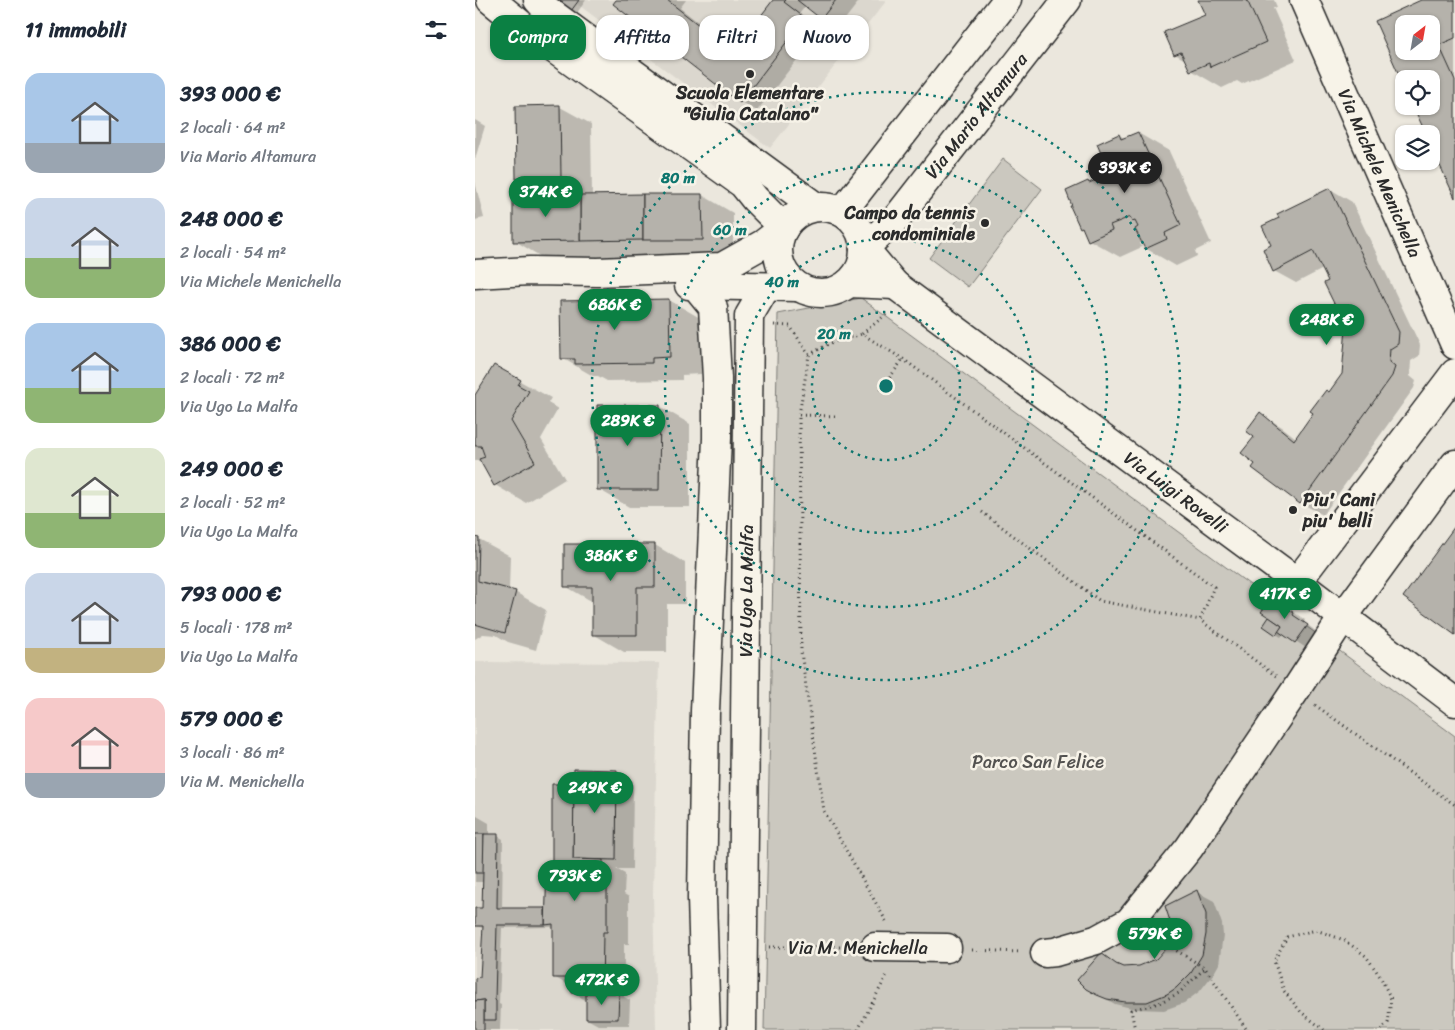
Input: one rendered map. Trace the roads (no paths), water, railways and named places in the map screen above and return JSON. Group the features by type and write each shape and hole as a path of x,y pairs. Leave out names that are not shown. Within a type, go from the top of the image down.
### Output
{"street":[{"path":"538,0 547,10 816,207"},
{"path":"843,212 1007,0"},
{"name":"Via Mario Altamura","path":"864,248 896,219 1067,0"},
{"name":"Via Michele Menichella","path":"1304,0 1455,345"},
{"path":"490,2 743,184 783,228"},
{"path":"475,274 723,267 763,244 801,211 816,207 827,207 843,212 853,221 861,233 864,248 858,272 849,283 839,289 825,293 812,292 798,287 682,284 598,272"},
{"path":"783,228 777,250 780,266 789,279 798,287"},
{"path":"864,248 893,298"},
{"path":"849,283 893,298"},
{"name":"Via Ugo La Malfa","path":"695,285 713,307 717,378 717,438 705,711 702,898 706,1030"},
{"name":"Via Ugo La Malfa","path":"742,1030 749,316 766,287"},
{"name":"Via Luigi Rovelli","path":"893,298 1297,582 1455,702"},
{"path":"1297,582 1455,373"},
{"path":"717,438 748,439"},
{"path":"1045,953 1055,952 1096,940 1129,922 1189,848 1343,617 1455,464"},
{"path":"705,739 745,742"},
{"name":"Via M. Menichella","path":"888,947 947,948"}],"place":[{"name":"Scuola Elementare \"Giulia Catalano\"","path":"750,74"},
{"name":"Campo da tennis condominiale","path":"985,223"},
{"name":"Piu' Cani piu' belli","path":"1293,510"}],"park label":[{"name":"Parco San Felice","path":"1038,762"}]}
